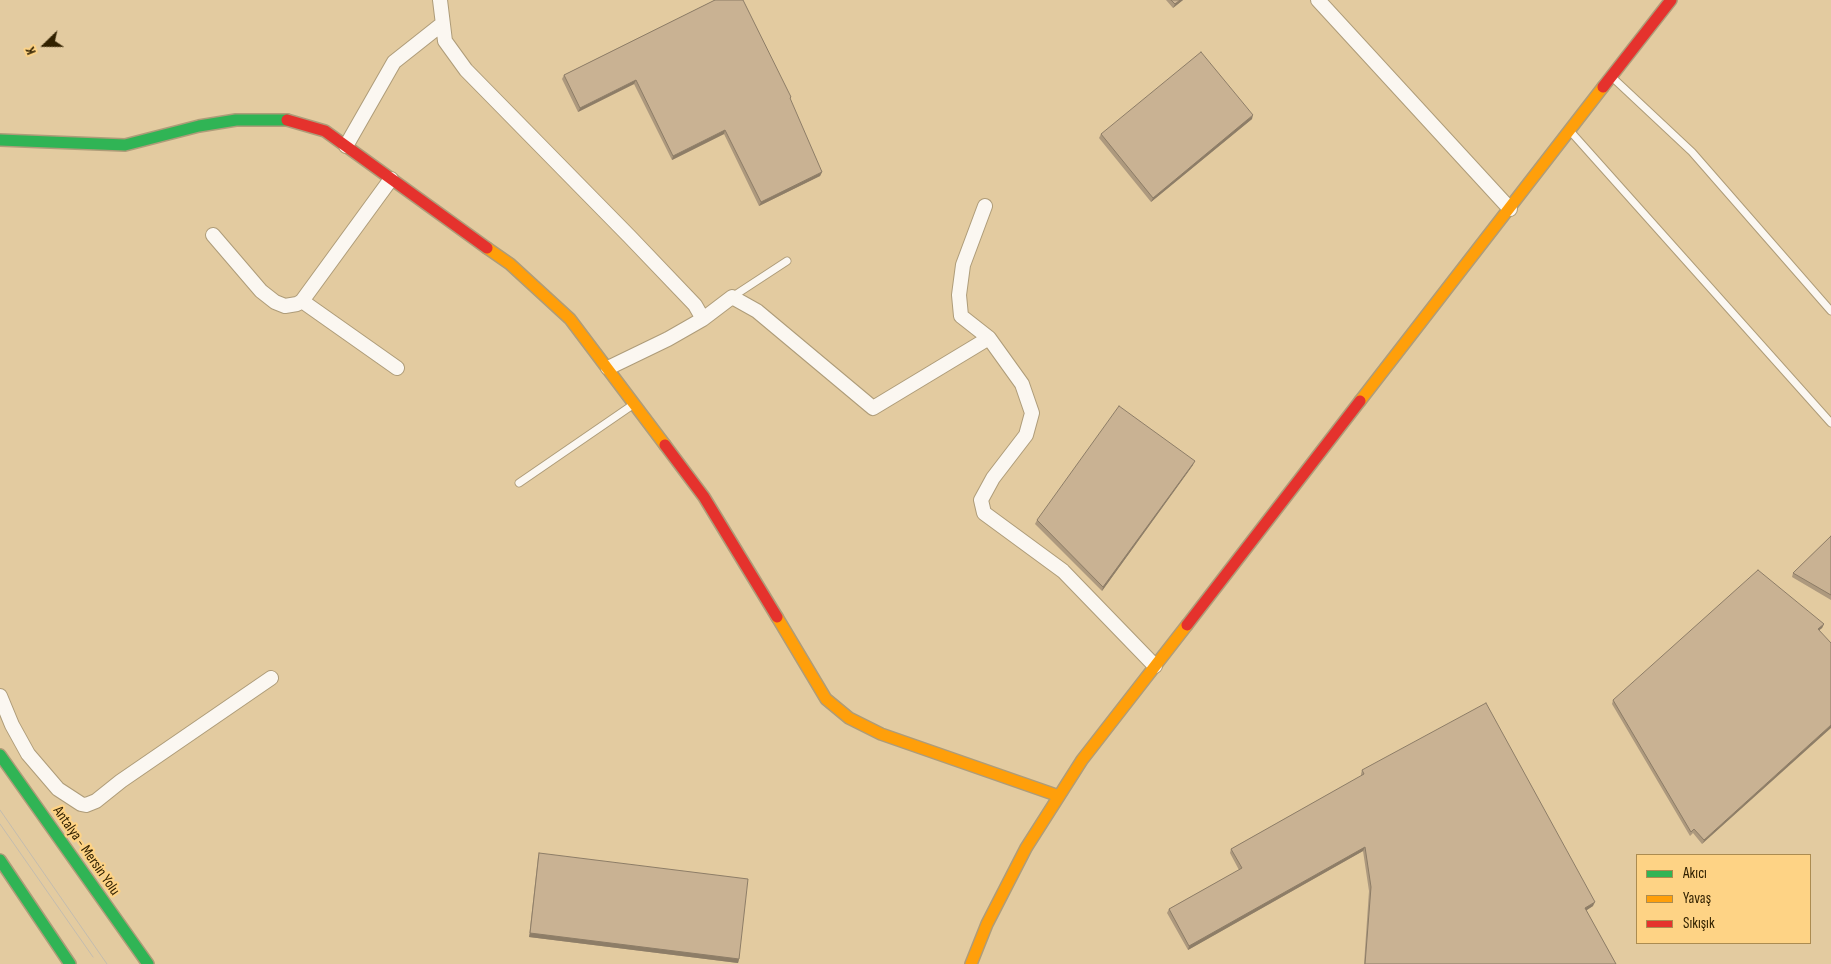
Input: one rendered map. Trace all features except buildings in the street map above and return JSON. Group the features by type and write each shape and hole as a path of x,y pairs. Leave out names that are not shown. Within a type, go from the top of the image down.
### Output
{"main road":[{"path":"971,964 987,924 1026,848 1082,760 1671,0"},
{"path":"0,140 125,145 226,121 284,119 325,130 510,264 570,319 704,497 826,699 849,718 882,734 1059,796"},
{"name":"Antalya - Mersin Yolu","path":"0,755 148,964"},
{"path":"0,860 6,876 70,964"}],"street":[{"path":"440,0 445,41 466,70 695,305 703,319"},
{"path":"1318,0 1510,209"},
{"path":"346,146 394,62 442,24"},
{"path":"213,235 261,291 275,302 285,306 302,301 391,179"},
{"path":"985,206 964,265 959,295 961,316 989,338 1022,384 1032,413 1026,435 993,478 981,500 984,513 1063,571 1155,666"},
{"path":"608,368 703,319 732,297 757,311 873,408 989,338"},
{"path":"302,301 396,368"},
{"path":"0,696 12,725 28,754 58,789 81,804 86,805 96,801 121,781 271,678"}],"lane":[{"path":"1612,77 1692,152 1831,311"},
{"path":"1571,131 1831,423"},
{"path":"732,297 787,261"},
{"path":"519,483 634,404"}],"tram line":[{"path":"0,810 107,964"},
{"path":"0,824 93,957"}],"traffic: fast":[{"path":"0,140 125,145 199,126 236,120 287,120"},
{"path":"0,755 148,964"},
{"path":"0,860 70,964"}],"traffic: slow":[{"path":"1360,401 1603,87"},
{"path":"487,248 510,264 570,319 665,445"},
{"path":"777,617 826,699 849,718 881,734 1059,796"},
{"path":"971,964 987,924 1026,848 1082,760 1187,625"}],"traffic: jam":[{"path":"1603,87 1671,0"},
{"path":"287,120 325,131 487,248"},
{"path":"1187,625 1360,401"},
{"path":"665,445 704,497 777,617"}]}
